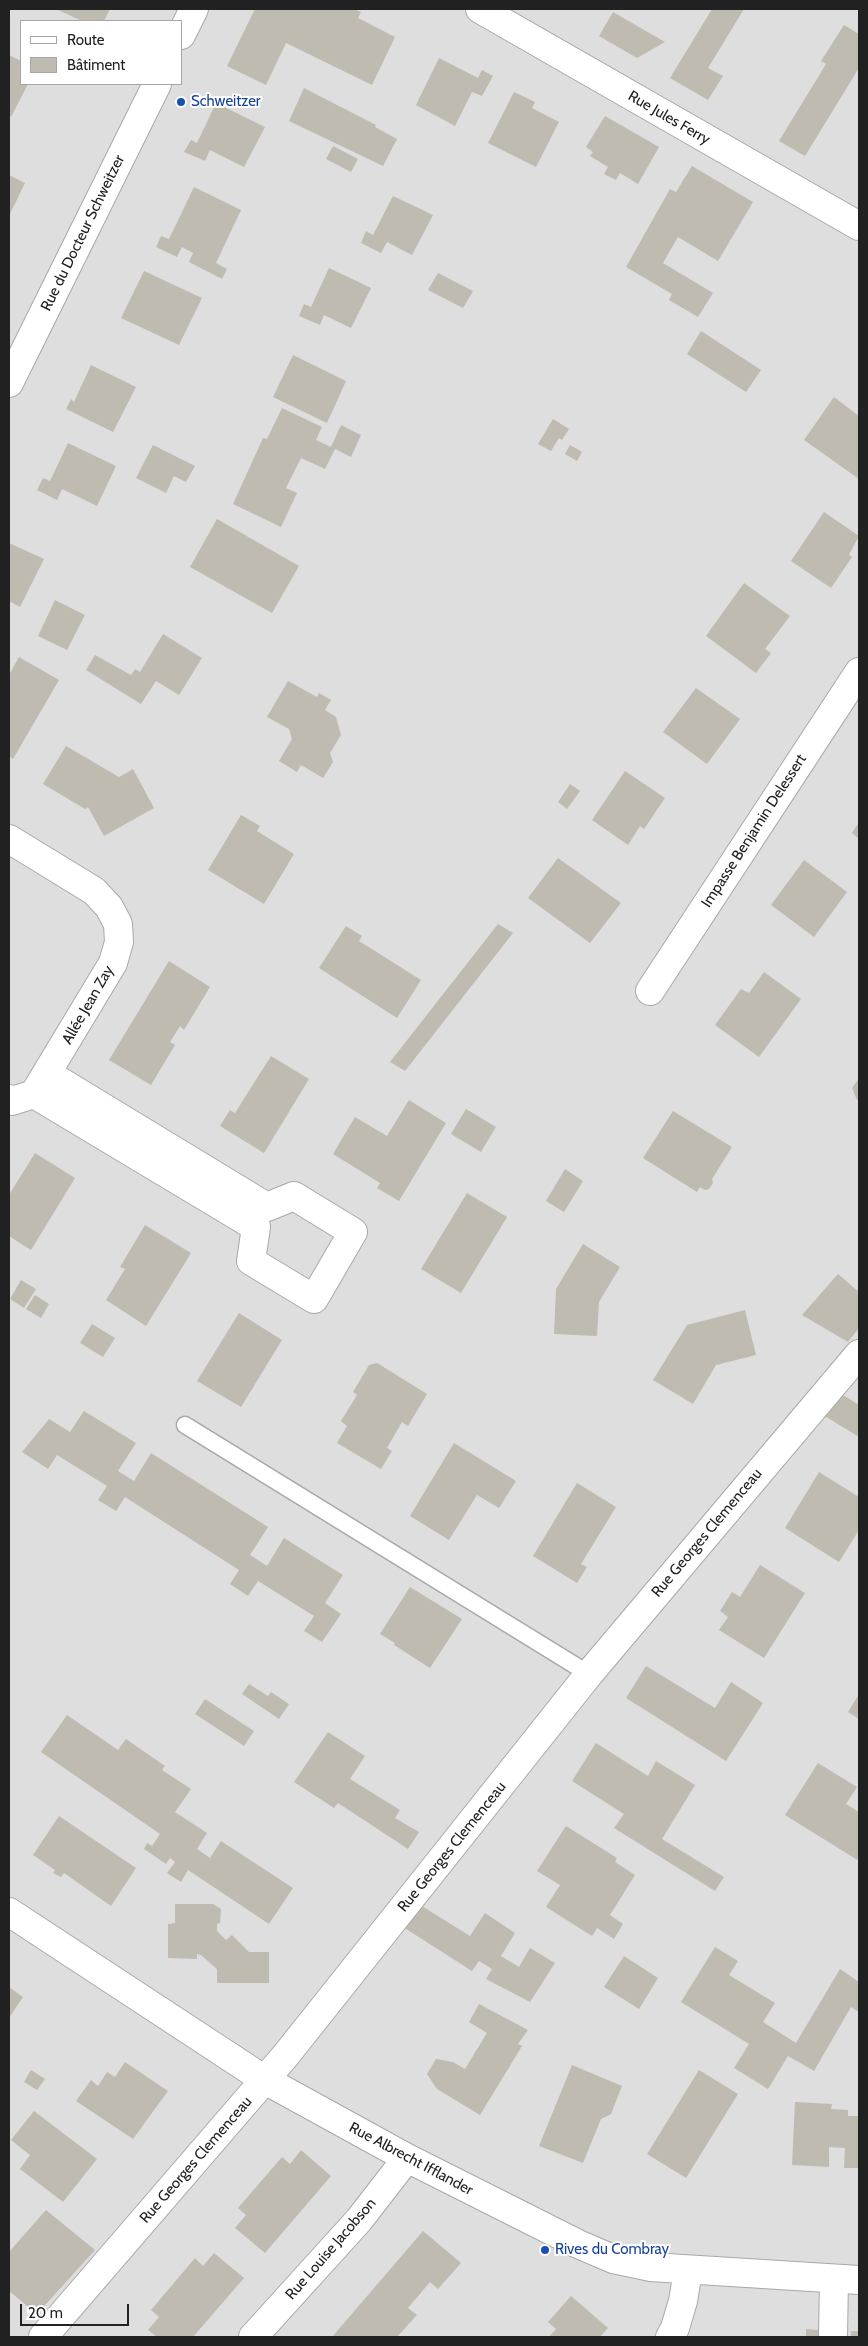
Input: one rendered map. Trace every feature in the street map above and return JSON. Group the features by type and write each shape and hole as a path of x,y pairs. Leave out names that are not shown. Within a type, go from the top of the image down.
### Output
{"street":[{"path":"182,33 194,9"},
{"name":"Rue Jules Ferry","path":"480,9 859,226"},
{"name":"Rue du Docteur Schweitzer","path":"9,383 157,85"},
{"name":"Impasse Benjamin Delessert","path":"650,991 859,672"},
{"name":"Allée Jean Zay","path":"9,839 94,891 109,907 118,924 119,942 113,964 30,1089 149,1149 262,1217"},
{"name":"Rue Georges Clemenceau","path":"43,2337 265,2080 589,1674 859,1354"},
{"name":"Rue Albrecht Ifflander","path":"9,1912 265,2080 407,2158 578,2244 613,2259 650,2267 847,2280"},
{"name":"Rue Louise Jacobson","path":"253,2337 359,2220 407,2158"},
{"path":"670,2337 675,2328 683,2301 688,2271"},
{"path":"833,2337 847,2280"}],"lane":[{"path":"185,1425 589,1674"}],"shaded area":[{"path":"9,9 859,9 859,2337 9,2337"}],"building":[{"path":"56,9 110,9 104,20 80,20"},
{"path":"255,9 354,9 361,12 358,18 395,37 372,85 286,43 266,85 227,66"},
{"path":"712,9 744,9 708,68 723,76 708,100 670,78"},
{"path":"613,12 665,42 637,58 599,36"},
{"path":"844,25 859,34 859,68 805,156 779,141 826,64 821,61"},
{"path":"9,55 20,60 20,85 27,85 11,117 9,115"},
{"path":"439,58 478,78 482,70 493,76 482,96 472,92 455,126 416,105"},
{"path":"304,88 376,125 375,127 397,139 383,166 289,121"},
{"path":"514,92 535,102 532,108 559,122 536,167 488,143"},
{"path":"216,103 265,127 244,167 210,150 205,161 184,152 191,140 197,143"},
{"path":"605,116 659,147 638,184 620,173 616,180 604,174 608,167 590,156 593,152 586,147"},
{"path":"333,146 358,159 351,172 326,159"},
{"path":"692,166 753,202 718,261 678,237 663,263 713,293 698,317 669,300 672,294 626,267 670,189 676,192"},
{"path":"9,175 25,183 9,216"},
{"path":"194,187 241,210 216,263 227,269 222,279 189,262 193,253 182,247 177,257 156,247 161,236 169,239"},
{"path":"393,196 433,215 412,255 387,242 381,253 361,243 366,231 373,235"},
{"path":"329,268 371,288 351,328 324,315 320,325 299,316 304,304 311,307"},
{"path":"144,271 202,298 179,345 121,318"},
{"path":"438,273 473,291 463,308 428,290"},
{"path":"701,331 761,370 746,392 687,354"},
{"path":"293,355 346,381 327,423 273,397"},
{"path":"91,365 136,387 113,432 66,409 71,399 74,402"},
{"path":"834,397 859,416 859,479 804,440"},
{"path":"282,408 322,427 316,440 331,447 341,425 361,435 351,457 335,449 325,469 301,458 286,488 297,493 281,527 233,504 263,438 267,439"},
{"path":"553,419 569,429 562,440 559,438 551,451 538,444"},
{"path":"68,443 116,466 97,506 62,489 57,500 37,490 43,478 50,481"},
{"path":"153,445 195,466 186,482 174,476 166,493 136,478"},
{"path":"570,445 582,452 577,461 565,454"},
{"path":"824,512 859,536 849,555 852,557 831,588 791,561"},
{"path":"217,519 299,566 272,613 190,567"},
{"path":"9,543 44,559 20,607 9,601"},
{"path":"744,583 790,616 765,649 771,653 756,673 706,636"},
{"path":"55,600 85,615 67,650 38,636"},
{"path":"163,634 202,658 179,695 156,681 141,704 86,670 95,655 131,675 135,669 140,672"},
{"path":"19,657 59,680 13,759 9,756 9,675"},
{"path":"288,681 317,697 319,693 331,700 325,710 336,717 341,735 330,753 333,762 323,778 301,765 297,772 279,761 292,739 289,729 267,717"},
{"path":"696,688 740,719 707,764 663,732"},
{"path":"66,746 119,777 133,769 154,808 104,836 88,807 85,809 43,784"},
{"path":"625,771 665,798 644,829 640,826 628,845 592,820"},
{"path":"570,784 580,791 567,809 558,802"},
{"path":"241,815 260,826 257,831 294,854 264,904 208,870"},
{"path":"859,822 859,839 852,833"},
{"path":"558,858 621,903 590,943 528,898"},
{"path":"804,860 847,892 814,937 771,905"},
{"path":"498,924 513,933 405,1071 390,1062"},
{"path":"346,926 362,936 359,941 421,980 397,1018 319,968"},
{"path":"169,961 210,987 184,1030 180,1026 170,1042 175,1045 151,1085 109,1060"},
{"path":"764,972 801,999 759,1057 715,1025 741,989 749,993"},
{"path":"271,1056 309,1079 264,1153 220,1126 230,1110 235,1113"},
{"path":"859,1078 859,1101 852,1088"},
{"path":"409,1100 446,1123 399,1201 377,1188 380,1183 333,1154 355,1117 387,1136"},
{"path":"466,1109 496,1127 481,1152 451,1134"},
{"path":"673,1111 732,1147 712,1179 713,1183 709,1189 705,1190 700,1187 697,1192 643,1158"},
{"path":"35,1153 75,1178 31,1250 9,1236 9,1195"},
{"path":"565,1169 583,1181 564,1212 546,1201"},
{"path":"467,1193 507,1217 461,1293 421,1269"},
{"path":"145,1225 191,1253 146,1326 106,1300 125,1269 120,1267"},
{"path":"583,1244 620,1267 599,1302 597,1336 554,1334 556,1289"},
{"path":"838,1274 859,1292 859,1328 848,1342 802,1315"},
{"path":"21,1280 36,1289 24,1308 10,1299"},
{"path":"35,1295 49,1304 41,1318 26,1309"},
{"path":"745,1310 756,1355 716,1365 693,1404 653,1380 687,1325"},
{"path":"239,1313 282,1340 241,1407 197,1381"},
{"path":"92,1324 115,1338 103,1357 80,1343"},
{"path":"377,1363 427,1394 408,1426 402,1422 387,1448 392,1451 381,1469 337,1443 347,1426 341,1421 357,1395 353,1392 369,1365"},
{"path":"837,1391 859,1405 859,1437 823,1415"},
{"path":"84,1411 136,1443 118,1471 134,1481 151,1453 268,1527 250,1555 267,1566 284,1538 343,1575 325,1603 341,1614 322,1642 304,1631 314,1616 258,1581 248,1596 230,1584 239,1570 125,1497 116,1511 98,1500 107,1486 57,1455 48,1469 22,1452 49,1419 70,1432"},
{"path":"454,1443 516,1481 499,1508 477,1495 449,1540 410,1516"},
{"path":"819,1472 859,1497 859,1530 839,1562 785,1528"},
{"path":"577,1483 616,1507 581,1564 587,1567 577,1583 533,1556"},
{"path":"760,1565 805,1593 764,1658 719,1630 728,1617 720,1611 732,1592 740,1597"},
{"path":"410,1587 462,1619 430,1668 380,1634"},
{"path":"646,1666 715,1708 731,1682 763,1703 726,1761 626,1698"},
{"path":"249,1684 268,1696 271,1692 289,1704 279,1719 242,1694"},
{"path":"859,1694 859,1719 848,1712"},
{"path":"205,1699 254,1731 244,1746 195,1714"},
{"path":"67,1715 118,1750 126,1739 165,1766 162,1770 191,1789 175,1812 207,1833 197,1849 210,1858 221,1841 293,1888 269,1924 188,1870 181,1882 167,1873 175,1862 170,1858 166,1864 144,1849 147,1843 152,1846 160,1834 41,1752"},
{"path":"328,1732 365,1756 350,1779 400,1810 395,1818 419,1832 408,1849 338,1803 334,1808 294,1782"},
{"path":"596,1743 648,1776 656,1761 695,1785 662,1839 724,1877 715,1891 614,1828 624,1814 572,1781"},
{"path":"818,1763 857,1787 846,1804 859,1812 859,1861 785,1815"},
{"path":"59,1816 136,1868 111,1906 64,1873 61,1877 53,1873 55,1870 33,1855"},
{"path":"566,1826 617,1858 615,1862 635,1875 610,1915 623,1924 614,1939 597,1928 592,1936 546,1907 560,1885 537,1871"},
{"path":"417,1903 470,1936 485,1913 515,1933 501,1956 519,1967 530,1948 555,1963 530,2002 486,1979 492,1969 479,1961 472,1971 403,1927"},
{"path":"175,1904 213,1904 221,1909 220,1923 217,1924 217,1931 226,1940 232,1935 249,1952 269,1952 269,1983 217,1983 217,1969 201,1955 197,1954 197,1959 168,1958 168,1924 175,1923"},
{"path":"715,1947 738,1961 729,1975 775,2003 763,2022 796,2043 840,1969 859,1982 859,2012 851,2007 814,2071 788,2056 768,2089 734,2068 749,2044 681,2002"},
{"path":"624,1956 658,1978 639,2009 604,1987"},
{"path":"9,1987 23,1997 9,2018"},
{"path":"479,2004 528,2030 518,2044 522,2046 480,2115 437,2089 427,2074 436,2059 453,2062 465,2069 487,2033 469,2022"},
{"path":"125,2062 168,2091 133,2139 76,2101 91,2080 98,2086 107,2072 115,2077"},
{"path":"572,2065 622,2086 611,2114 601,2119 583,2163 539,2146"},
{"path":"31,2070 45,2079 37,2090 24,2082"},
{"path":"699,2070 738,2094 686,2178 647,2154"},
{"path":"795,2102 832,2104 831,2109 848,2110 848,2116 859,2116 859,2168 844,2168 845,2148 829,2147 829,2167 792,2165"},
{"path":"34,2111 97,2159 63,2202 20,2169 30,2155 11,2140"},
{"path":"301,2150 331,2176 265,2253 235,2228 246,2215 238,2208 282,2157 290,2164"},
{"path":"46,2210 95,2250 37,2314 9,2291 9,2252"},
{"path":"423,2231 461,2263 438,2289 430,2282 408,2308 417,2315 397,2337 332,2337"},
{"path":"214,2253 244,2278 193,2337 157,2337 148,2330 159,2317 151,2310 195,2258 203,2266"},
{"path":"571,2296 608,2328 600,2337 549,2337 556,2329 548,2322"},
{"path":"806,2329 818,2330 818,2337 806,2337"},
{"path":"851,2331 859,2331 859,2337 851,2337"}],"place":[{"name":"Schweitzer","path":"181,102"},
{"name":"Rives du Combray","path":"545,2250"}]}
